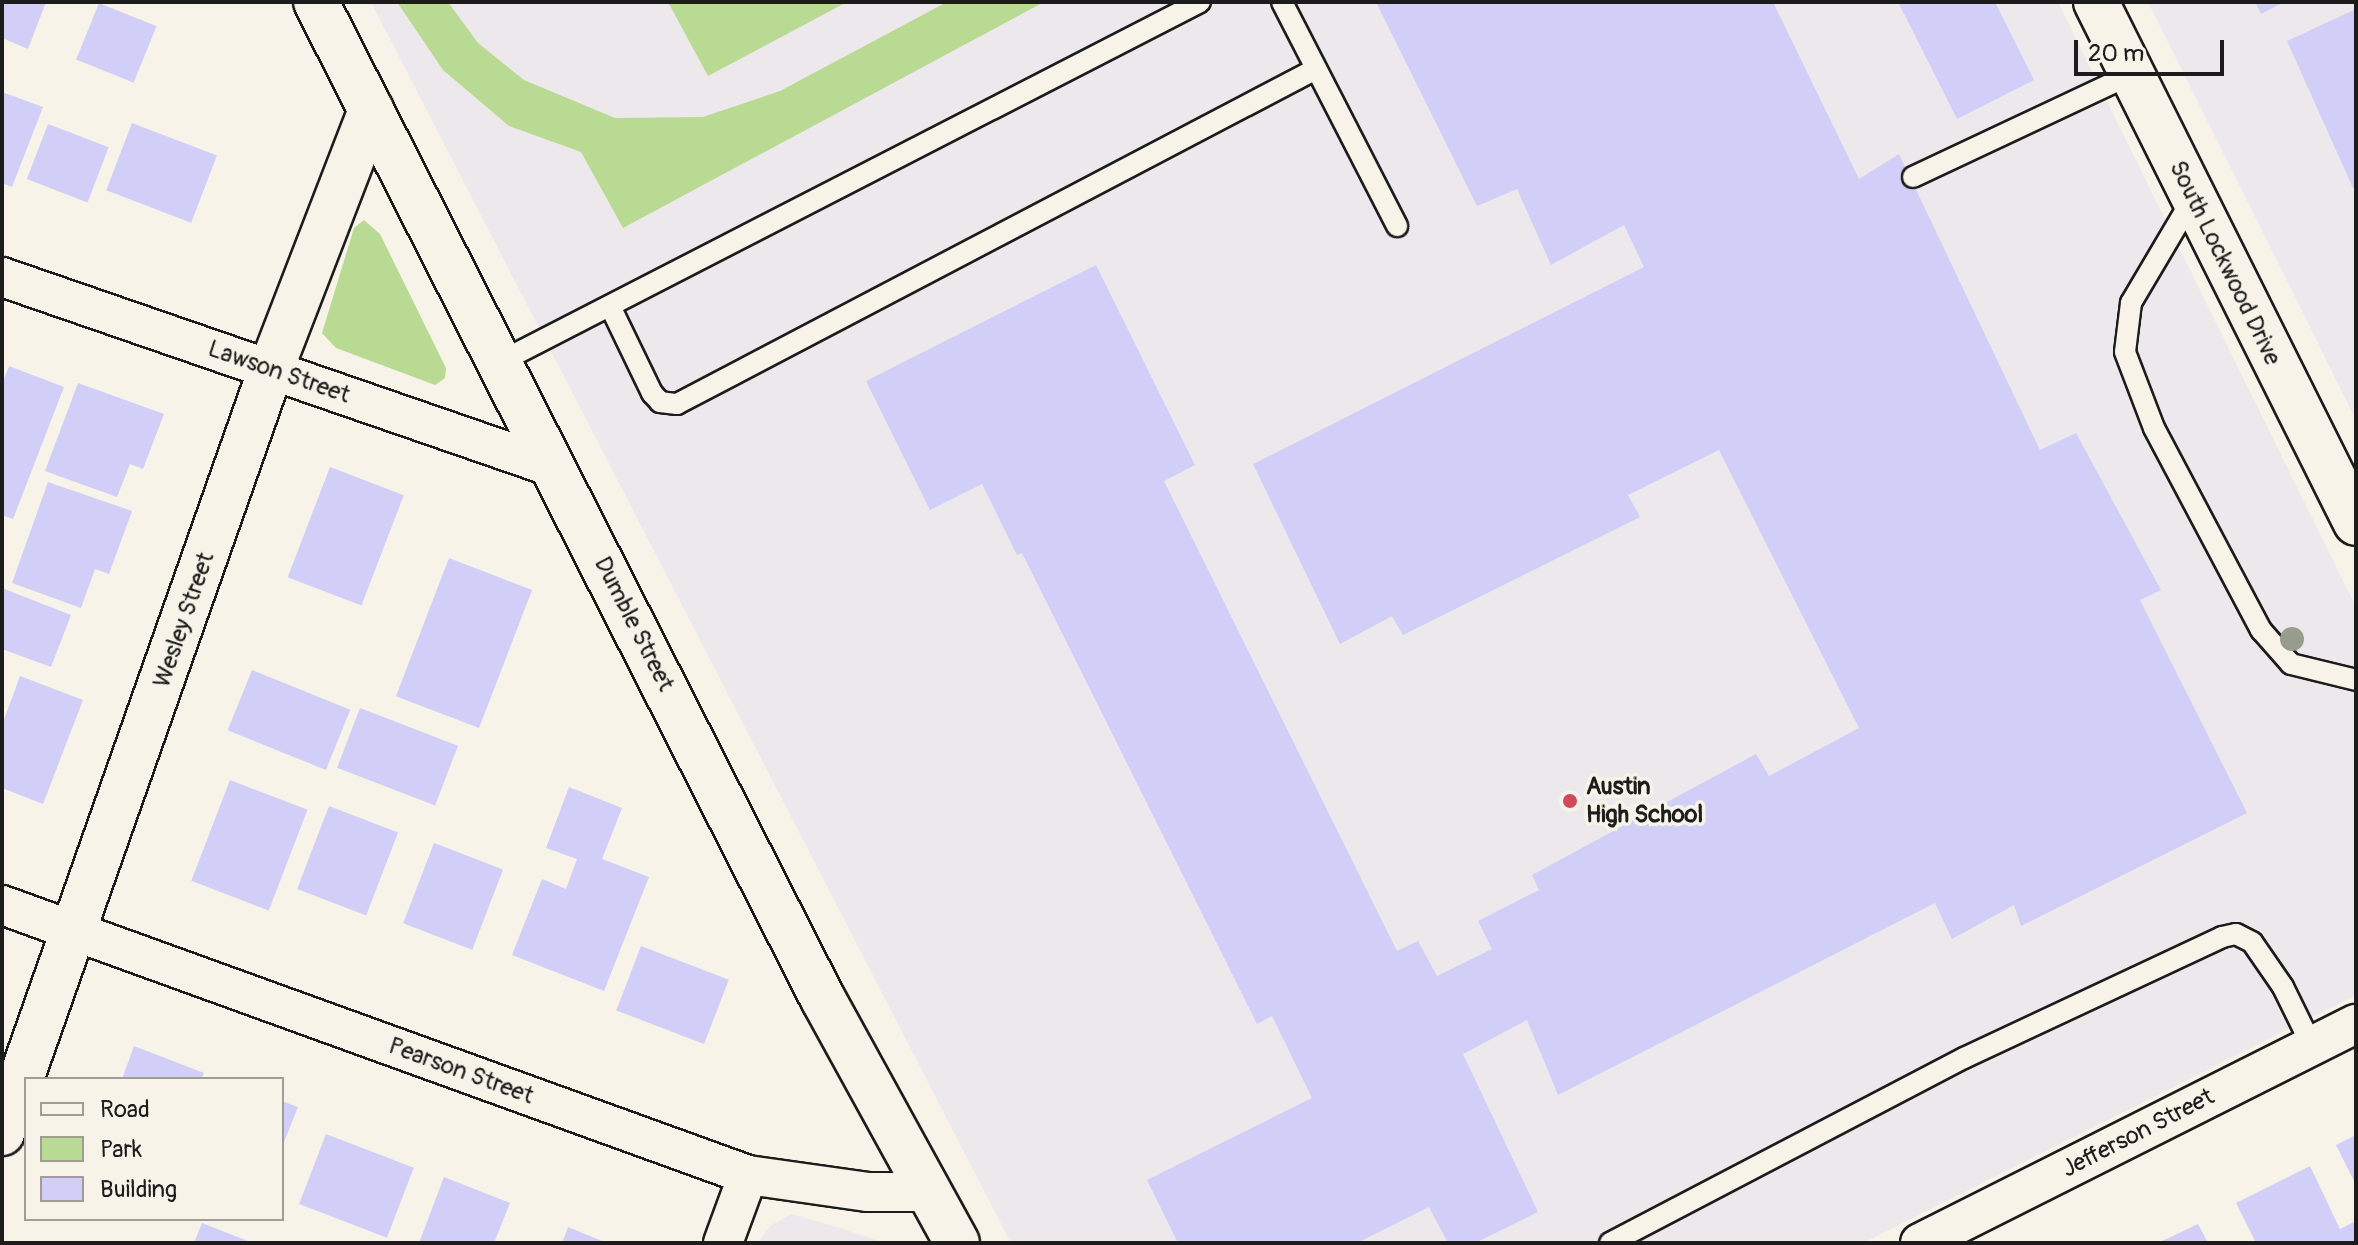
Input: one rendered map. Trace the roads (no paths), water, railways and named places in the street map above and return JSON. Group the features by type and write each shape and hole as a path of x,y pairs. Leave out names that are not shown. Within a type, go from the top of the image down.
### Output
{"street":[{"name":"Dumble Street","path":"316,2 823,999 957,1243"},
{"name":"South Lockwood Drive","path":"2096,2 2356,523"},
{"name":"Wesley Street","path":"2,1133 271,369 371,110"},
{"name":"Lawson Street","path":"2,277 555,468"},
{"name":"Pearson Street","path":"2,905 748,1175 867,1192 929,1192"},
{"name":"Jefferson Street","path":"1920,1243 2356,1024"},
{"path":"723,1243 748,1175"}],"lane":[{"path":"500,362 1200,2"},
{"path":"1282,2 1314,70 1397,226"},
{"path":"610,306 652,393 660,402 677,404 1314,70"},
{"path":"1913,177 2132,74"},
{"path":"2193,198 2131,303 2125,352 2154,428 2261,630 2291,664 2356,680"},
{"path":"1610,1243 1964,1058 2222,937 2236,934 2252,942 2283,987 2312,1046"}],"place":[{"name":"Austin High School","path":"1570,801"}]}
